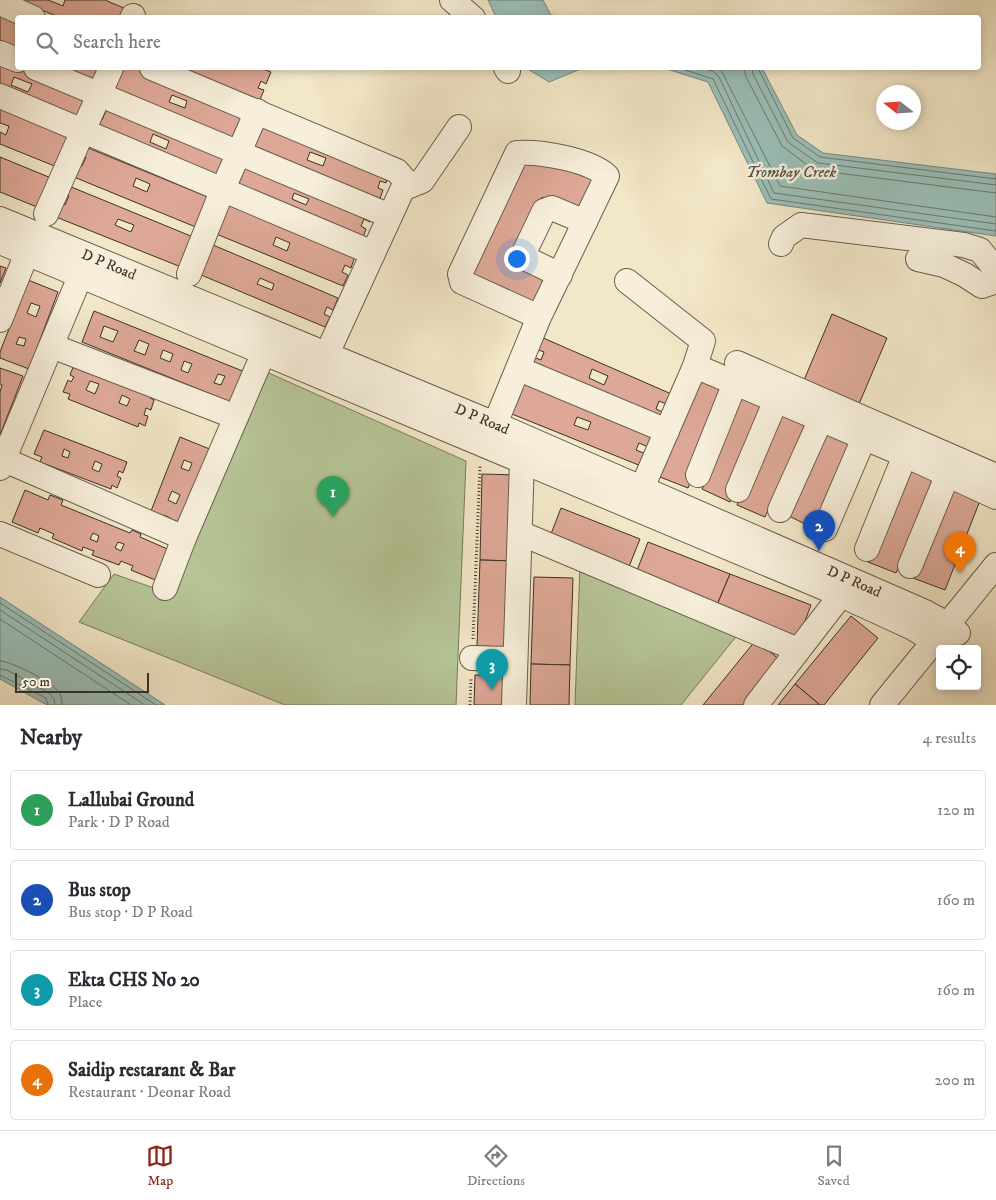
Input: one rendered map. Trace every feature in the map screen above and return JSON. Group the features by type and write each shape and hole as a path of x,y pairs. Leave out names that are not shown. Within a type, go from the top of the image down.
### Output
{"street":[{"path":"452,0 470,15"},
{"path":"0,3 27,15"},
{"path":"0,52 15,59"},
{"path":"41,70 390,216"},
{"path":"46,214 110,70"},
{"path":"157,70 397,171 410,186"},
{"path":"0,96 373,253"},
{"path":"190,274 222,191 257,111"},
{"path":"321,365 403,188 422,181 459,127"},
{"path":"495,424 540,317 607,176 601,171 574,160 517,153 460,274 462,282 540,317"},
{"path":"560,275 527,259 524,254 544,212 552,208 585,222"},
{"name":"D P Road","path":"0,219 85,266 321,365 481,443 527,450 642,488 925,612 945,642"},
{"path":"781,244 784,237 801,225 811,226 964,245 980,250 996,270"},
{"name":"D P Road","path":"0,242 27,253 85,266"},
{"path":"0,320 27,253"},
{"path":"918,260 944,265 982,286 996,281"},
{"path":"85,266 1,462 184,538"},
{"path":"627,281 702,339 695,366 642,488"},
{"path":"165,588 184,538 268,342"},
{"path":"52,346 236,417"},
{"name":"D P Road","path":"321,365 495,424 527,450 945,642"},
{"path":"695,366 736,373 996,476"},
{"path":"519,369 667,431"},
{"path":"736,373 776,400 905,455 996,497"},
{"path":"698,475 736,373"},
{"path":"738,490 776,400"},
{"path":"780,510 821,419"},
{"path":"825,529 864,438"},
{"path":"514,705 520,533 527,450"},
{"path":"867,549 905,455"},
{"path":"910,566 948,474"},
{"path":"520,533 798,650"},
{"path":"0,534 98,575"},
{"path":"900,705 996,565"},
{"path":"882,705 945,642 996,586"},
{"path":"756,705 841,595"},
{"path":"472,658 515,659"}],"path":[{"path":"470,705 481,443"}],"green space":[{"path":"262,370 466,461 456,705 285,705 79,622 114,574 171,594"},
{"path":"580,564 743,628 681,705 575,705"}],"water":[{"path":"488,0 543,0 551,15 495,15"},
{"path":"529,70 578,70 549,82"},
{"name":"Trombay Creek","path":"670,70 763,70 797,135 823,153 996,174 996,236 767,203 708,82"},
{"path":"0,597 165,705 47,705 0,679"}],"building":[{"path":"18,0 48,0 63,6 65,0 105,0 131,11 129,15 54,15"},
{"path":"0,10 15,17 15,52 0,45"},
{"path":"0,57 15,63 15,70 32,70 95,95 82,125 0,92","holes":["14,77 32,84 28,92 11,85"]},
{"path":"59,70 102,70 101,87"},
{"path":"114,70 142,70 251,114 239,144 104,89","holes":["172,95 187,101 185,108 169,102"]},
{"path":"180,70 266,70 271,72 266,84 261,81 258,88 264,90 259,102"},
{"path":"101,99 235,154 223,184 88,129 93,117 102,120 106,111 97,107","holes":["153,134 169,141 166,149 150,142"]},
{"path":"0,109 75,140 62,169 0,144 0,132 6,135 9,126 0,123"},
{"path":"256,117 391,171 386,183 380,181 378,188 383,190 379,201 244,147","holes":["310,152 326,158 323,166 307,160"]},
{"path":"81,145 215,200 203,230 69,175 74,162 82,166 86,157 77,153","holes":["136,178 150,184 147,192 133,186"]},
{"path":"0,157 56,180 42,209 0,192"},
{"path":"240,157 374,212 370,222 364,219 361,226 366,229 362,240 228,185 231,180 239,183 243,173 234,169","holes":["294,193 309,199 306,205 292,199"]},
{"path":"520,157 558,160 599,182 581,217 542,197 513,258 553,278 538,310 467,277"},
{"path":"64,184 198,239 186,269 51,215 56,202 65,205 69,196 60,193","holes":["118,219 134,225 131,232 115,225"]},
{"path":"221,201 355,256 351,268 345,265 342,272 348,275 343,286 209,231","holes":["276,237 290,243 287,251 273,245"]},
{"path":"206,242 338,298 333,310 327,307 324,314 330,317 325,327 194,272","holes":["260,278 274,284 272,290 257,284"]},
{"path":"0,266 6,268 0,283"},
{"path":"28,280 58,292 29,369 0,358 0,352","holes":["31,303 40,306 36,317 27,313","19,337 26,339 24,346 16,344"]},
{"path":"94,311 245,372 233,403 82,342","holes":["104,326 118,331 113,342 100,337","139,340 149,344 145,355 134,351","163,350 173,354 170,362 160,358","184,361 192,364 188,373 181,370","218,374 225,376 221,385 214,383"]},
{"path":"832,314 887,338 859,404 804,380"},
{"path":"541,337 676,396 671,406 659,401 656,409 667,414 663,425 529,366 533,357 541,360 544,352 536,349","holes":["592,369 608,376 604,385 589,378"]},
{"path":"74,365 152,393 150,398 154,400 151,410 146,408 144,415 148,416 145,426 139,423 138,427 68,399 70,394 63,392 68,380 71,382 74,377 70,375","holes":["90,381 99,384 95,394 86,390","122,395 130,399 127,406 119,403"]},
{"path":"0,368 23,376 0,435 0,392 2,385 0,384"},
{"path":"695,379 727,392 688,488 655,475"},
{"path":"519,382 658,437 653,449 639,443 636,450 651,456 646,468 507,412 512,399 518,401 521,393 515,390","holes":["577,417 591,422 588,430 574,425"]},
{"path":"740,395 768,405 730,502 702,489"},
{"path":"778,410 806,422 765,517 737,505"},
{"path":"824,427 853,442 817,530 787,515"},
{"path":"44,430 127,462 123,473 119,471 117,476 121,478 117,488 112,485 111,489 40,462 42,457 34,454","holes":["64,449 70,452 68,458 62,456","95,461 102,464 99,472 92,469"]},
{"path":"180,437 212,450 177,527 168,523 170,518 164,515 162,521 153,517 155,512 151,511","holes":["184,460 192,463 189,471 181,468","172,491 180,495 176,504 168,500"]},
{"path":"908,464 936,476 896,573 868,562"},
{"path":"482,474 517,475 514,561 480,560"},
{"path":"951,480 983,493 945,590 913,578"},
{"path":"25,490 48,500 50,495 63,500 61,505 130,533 132,530 141,534 140,537 172,551 160,582 131,570 133,566 121,561 119,565 92,555 94,551 83,547 82,551 52,538 54,534 40,528 38,533 12,522","holes":["93,533 99,536 97,542 90,539","118,542 124,544 121,551 115,548"]},
{"path":"561,508 640,539 628,569 549,539"},
{"path":"648,542 730,574 717,605 636,573"},
{"path":"480,560 514,561 511,647 477,646"},
{"path":"730,574 811,605 799,637 717,605"},
{"path":"534,577 573,578 570,665 531,664"},
{"path":"851,616 878,638 824,705 820,705 795,684"},
{"path":"756,640 781,661 745,705 703,705"},
{"path":"531,664 570,665 569,705 530,705"},
{"path":"475,675 511,676 510,705 474,705"},
{"path":"795,684 820,705 778,705"}],"place":[{"name":"Lallubai Ground","path":"333,517"},
{"name":"Bus stop","path":"819,551"},
{"name":"Saidip restarant & Bar","path":"960,573"},
{"name":"Ekta CHS No 20","path":"492,690"}]}
